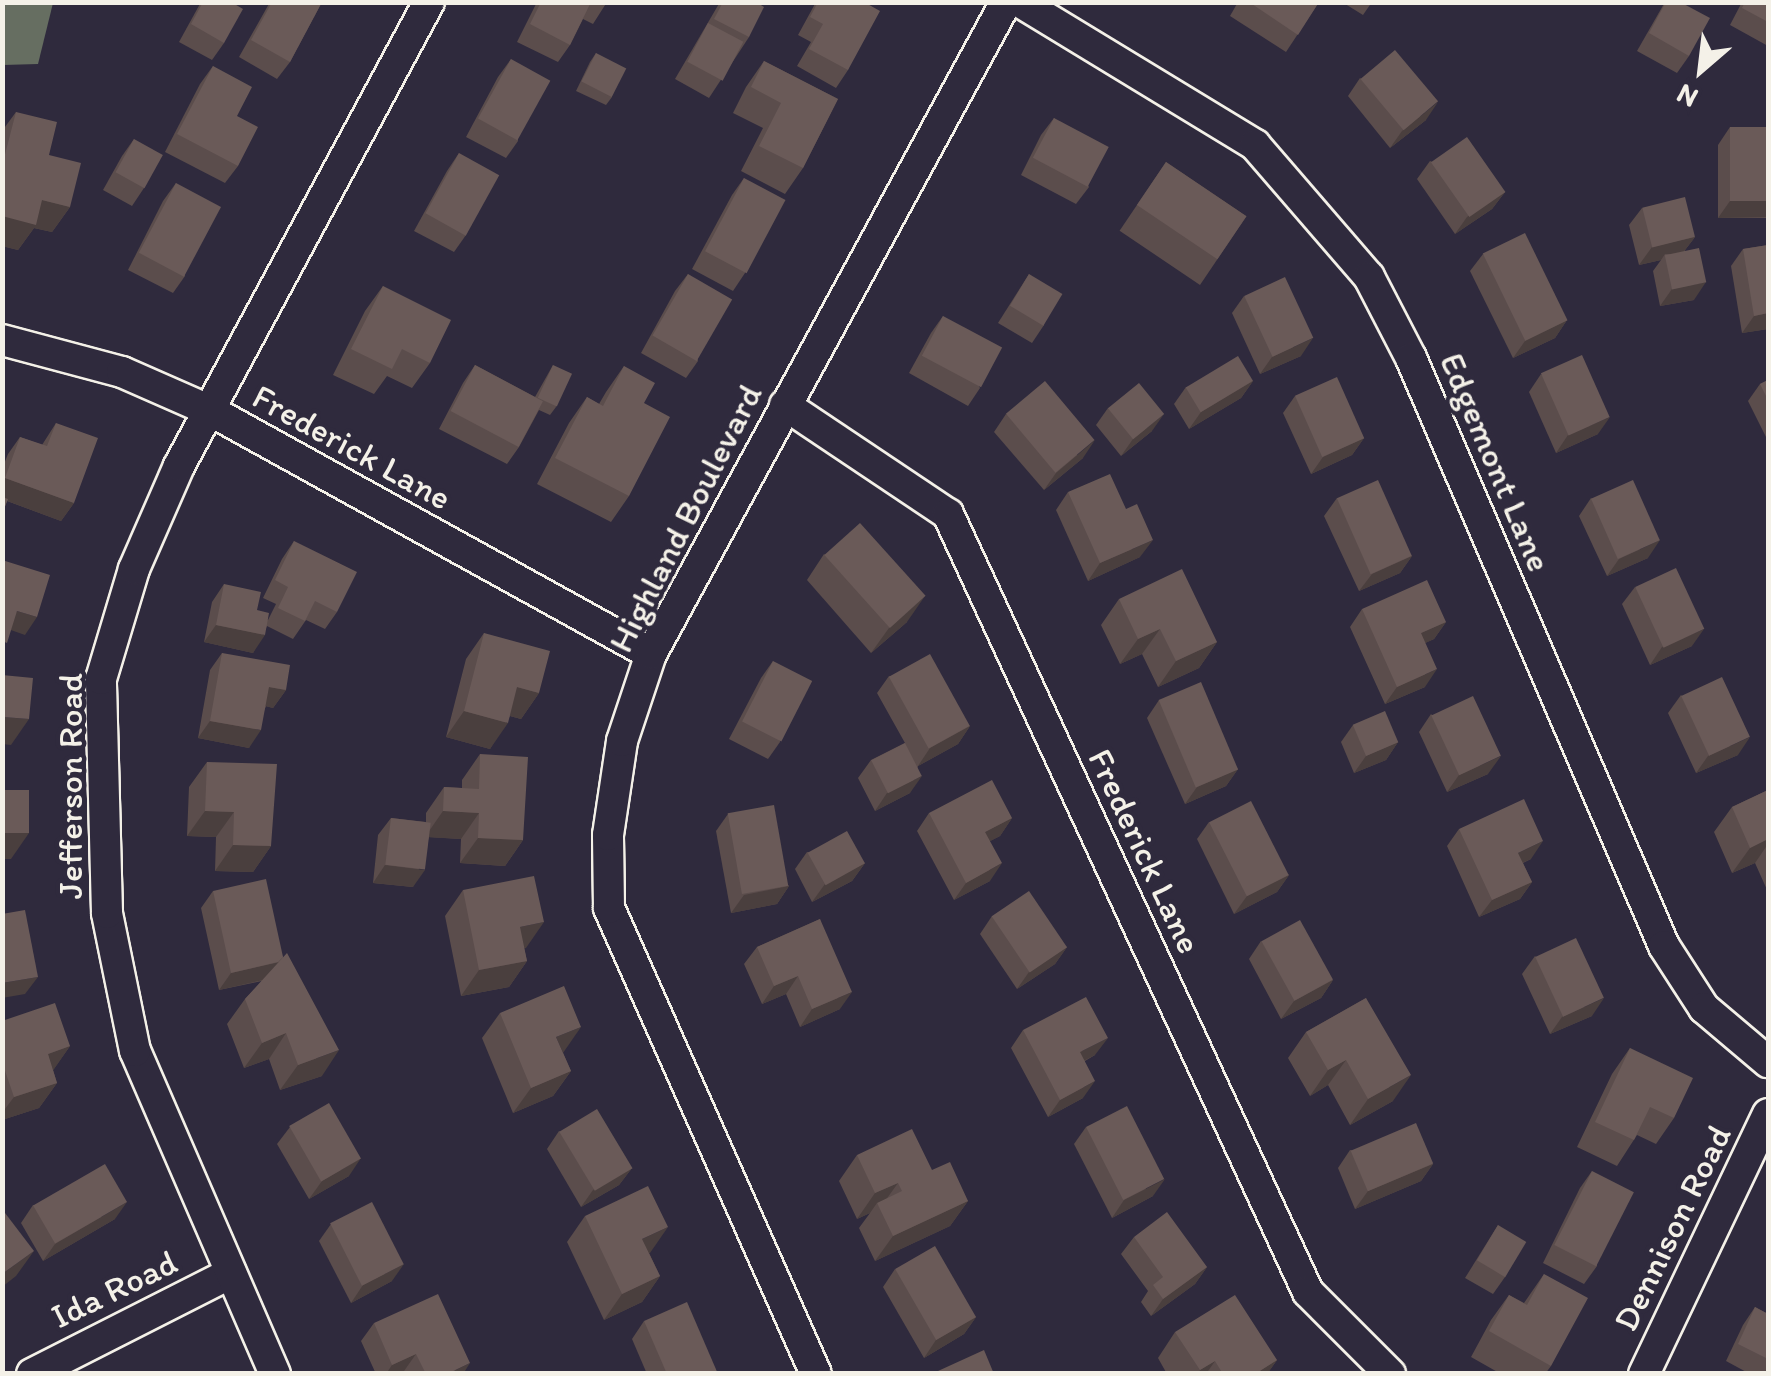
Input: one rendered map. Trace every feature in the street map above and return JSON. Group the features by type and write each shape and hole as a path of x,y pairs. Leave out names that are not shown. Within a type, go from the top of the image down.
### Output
{"street":[{"name":"Jefferson Road","path":"275,1374 135,1051 113,963 101,679 134,569 211,410 429,2"},
{"name":"Highland Boulevard","path":"816,1374 609,908 608,836 622,741 651,654 1006,2"},
{"name":"Edgemont Lane","path":"1020,2 1254,145 1369,276 1411,358 1664,946 1704,1008 1768,1062"},
{"name":"Frederick Lane","path":"2,340 122,372 211,410 651,654"},
{"name":"Frederick Lane","path":"784,405 948,514 1308,1292 1390,1374"},
{"name":"Dennison Road","path":"1644,1374 1768,1114"},
{"name":"Ida Road","path":"32,1374 231,1274"}],"green space":[{"path":"2,3 53,3 38,64 3,65"}],"building":[{"path":"203,2 231,2 243,9 224,43 191,24"},
{"path":"272,2 322,2 290,62 251,40"},
{"path":"541,2 591,2 570,45 530,24"},
{"path":"723,2 756,2 764,7 749,37 714,19"},
{"path":"818,2 864,2 880,11 848,70 809,49 823,24 810,17"},
{"path":"1249,2 1319,2 1298,35"},
{"path":"1666,2 1680,2 1710,18 1689,56 1649,33"},
{"path":"1745,2 1768,2 1768,22 1742,8"},
{"path":"708,23 743,42 723,81 687,62"},
{"path":"1395,50 1438,101 1404,130 1361,79"},
{"path":"596,53 626,68 612,97 581,82"},
{"path":"511,59 550,81 517,140 478,118"},
{"path":"764,61 838,99 803,168 759,146 781,103 751,87"},
{"path":"213,66 252,87 237,116 258,127 238,166 177,134"},
{"path":"16,112 57,122 49,155 81,163 70,207 42,200 36,225 2,216 2,166"},
{"path":"1054,118 1109,147 1088,187 1033,158"},
{"path":"1730,127 1768,127 1768,201 1730,201"},
{"path":"1467,137 1505,192 1469,217 1431,162"},
{"path":"134,139 163,155 144,188 116,172"},
{"path":"459,153 499,175 466,236 426,213"},
{"path":"1166,162 1246,216 1217,259 1137,205"},
{"path":"744,178 785,200 747,273 705,251"},
{"path":"176,183 221,207 184,277 139,253"},
{"path":"1685,197 1695,237 1652,247 1642,208"},
{"path":"1525,233 1568,320 1525,341 1483,254"},
{"path":"1768,245 1768,313 1754,316 1743,249"},
{"path":"1699,248 1706,282 1672,290 1665,255"},
{"path":"688,274 732,300 697,361 652,335"},
{"path":"1029,274 1062,294 1043,326 1010,306"},
{"path":"1285,277 1313,338 1273,357 1244,296"},
{"path":"383,286 451,320 430,363 402,349 392,369 351,349"},
{"path":"943,316 1002,347 981,387 922,356"},
{"path":"1582,355 1610,417 1569,435 1541,373"},
{"path":"1238,356 1253,381 1201,412 1186,387"},
{"path":"475,365 543,401 519,447 451,411"},
{"path":"553,365 572,374 557,407 538,398"},
{"path":"624,366 655,383 644,403 670,417 629,496 555,458 587,397 603,406"},
{"path":"1337,377 1364,438 1322,457 1295,396"},
{"path":"1768,380 1768,400 1760,384"},
{"path":"1045,381 1094,440 1055,473 1006,414"},
{"path":"1139,383 1164,414 1133,439 1108,408"},
{"path":"56,423 98,438 74,503 5,478 20,437 47,446"},
{"path":"1110,474 1126,509 1137,504 1153,540 1100,563 1068,492"},
{"path":"1378,480 1412,556 1371,574 1337,498"},
{"path":"1633,480 1660,540 1618,559 1591,499"},
{"path":"860,523 926,596 890,628 824,555"},
{"path":"294,541 357,572 337,612 315,601 305,621 278,608 288,587 275,580"},
{"path":"2,560 50,575 37,617 17,611 7,643 2,641"},
{"path":"1676,568 1704,629 1664,648 1635,587"},
{"path":"1182,569 1217,642 1176,661 1160,629 1138,639 1119,599"},
{"path":"1427,580 1446,622 1421,633 1437,669 1397,687 1362,609"},
{"path":"224,584 261,592 257,610 269,613 265,635 216,625"},
{"path":"484,633 550,651 539,693 517,687 508,723 464,711"},
{"path":"222,653 290,665 286,690 269,687 261,730 210,721"},
{"path":"930,654 970,726 929,749 889,677"},
{"path":"773,661 812,681 781,742 742,722"},
{"path":"2,675 33,678 29,719 3,717 2,724"},
{"path":"1722,677 1750,737 1709,756 1681,696"},
{"path":"1201,682 1238,769 1196,787 1159,700"},
{"path":"1473,696 1501,756 1459,775 1431,715"},
{"path":"1385,711 1398,742 1366,756 1353,725"},
{"path":"905,743 922,776 888,793 871,760"},
{"path":"480,754 528,757 523,840 478,838 479,813 443,811 444,787 479,789"},
{"path":"207,762 277,764 271,846 233,845 234,812 205,811"},
{"path":"992,780 1012,818 985,832 1002,863 966,883 929,813"},
{"path":"2,790 29,790 29,833 2,833"},
{"path":"1768,790 1768,839 1750,848 1732,807"},
{"path":"1524,799 1543,841 1518,853 1532,882 1492,900 1459,829"},
{"path":"1251,801 1289,875 1247,896 1209,822"},
{"path":"774,805 788,886 742,894 728,813"},
{"path":"391,818 431,823 425,870 385,865"},
{"path":"847,831 865,863 826,885 808,853"},
{"path":"534,876 544,922 520,927 527,961 479,970 463,890"},
{"path":"266,879 283,957 278,962 231,973 213,891"},
{"path":"1029,891 1067,947 1030,973 992,916"},
{"path":"25,910 38,977 2,983 2,914"},
{"path":"820,919 852,992 812,1009 798,976 774,986 757,947"},
{"path":"1300,920 1333,979 1294,1001 1262,941"},
{"path":"1576,938 1604,998 1563,1017 1535,957"},
{"path":"287,953 339,1050 298,1065 286,1033 262,1043 245,999"},
{"path":"564,986 581,1027 556,1037 571,1071 531,1088 500,1013"},
{"path":"1086,997 1108,1038 1080,1052 1095,1081 1060,1100 1023,1030"},
{"path":"1366,998 1411,1075 1368,1099 1346,1060 1328,1070 1306,1032"},
{"path":"55,1003 70,1046 48,1054 57,1083 14,1097 2,1062 2,1021"},
{"path":"1630,1048 1693,1078 1674,1118 1650,1107 1634,1140 1595,1122"},
{"path":"329,1103 361,1158 321,1181 289,1126"},
{"path":"1127,1106 1164,1179 1123,1200 1086,1127"},
{"path":"597,1109 633,1168 595,1191 559,1132"},
{"path":"1416,1123 1433,1164 1368,1191 1351,1151"},
{"path":"912,1129 932,1170 950,1162 968,1201 893,1236 877,1203 902,1191 898,1183 875,1193 857,1155"},
{"path":"105,1164 127,1202 55,1244 33,1206"},
{"path":"1592,1171 1634,1192 1596,1266 1554,1245"},
{"path":"648,1186 668,1227 642,1239 660,1276 622,1294 585,1216"},
{"path":"372,1202 404,1264 362,1286 330,1223"},
{"path":"2,1209 34,1251 2,1274"},
{"path":"1167,1212 1207,1267 1163,1299 1153,1285 1163,1277 1134,1237"},
{"path":"1498,1225 1526,1242 1505,1277 1477,1260"},
{"path":"935,1246 976,1317 936,1340 895,1269"},
{"path":"1544,1274 1588,1298 1551,1366 1489,1331 1509,1295 1527,1305"},
{"path":"438,1294 470,1363 447,1374 426,1374 416,1354 392,1365 374,1323"},
{"path":"1235,1295 1277,1360 1255,1374 1223,1374 1215,1361 1200,1370 1175,1332"},
{"path":"687,1302 718,1374 667,1374 644,1321"},
{"path":"1755,1307 1768,1314 1768,1359 1738,1344"},
{"path":"984,1350 994,1374 939,1374 938,1371"}]}
